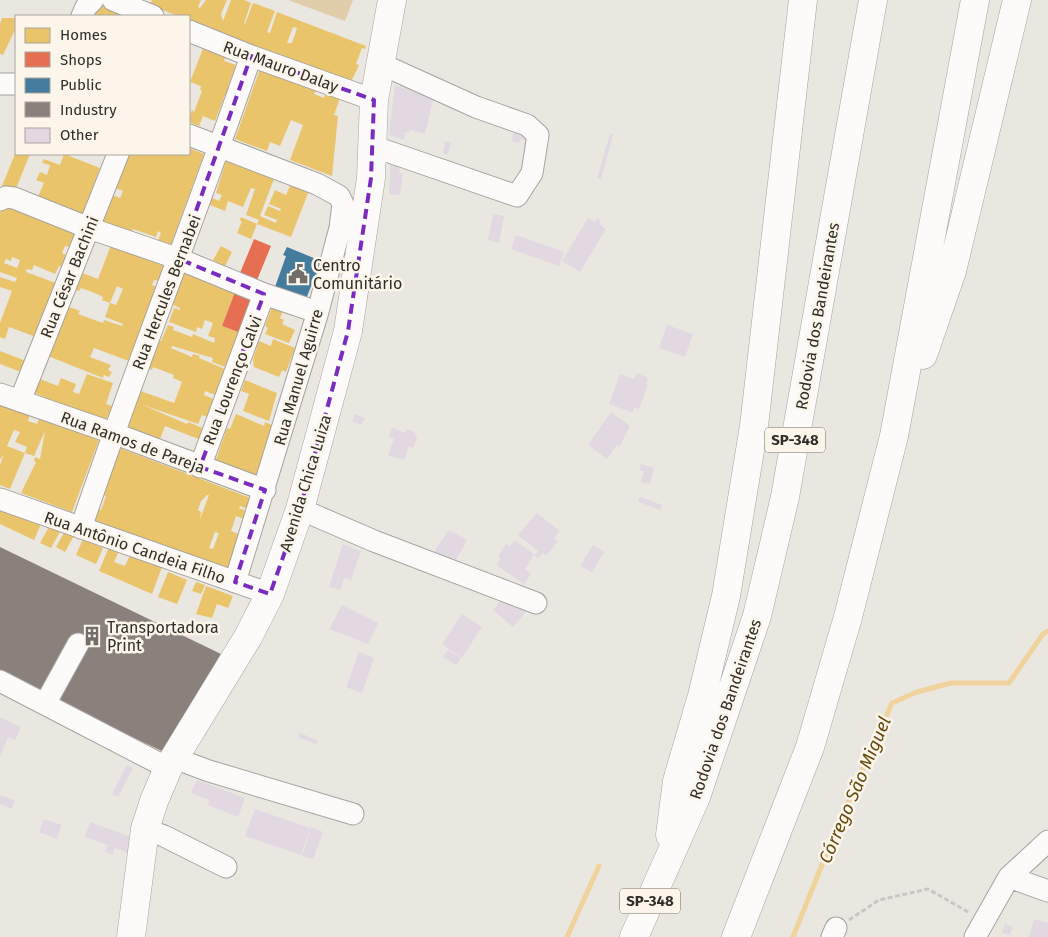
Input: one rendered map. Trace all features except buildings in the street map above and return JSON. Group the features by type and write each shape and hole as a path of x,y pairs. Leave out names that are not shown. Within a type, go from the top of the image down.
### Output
{"main road":[{"name":"Avenida Chica Luiza","path":"131,937 145,829 171,763 248,637 270,594 300,509 348,331 366,216 374,100 392,0"},
{"path":"666,866 677,781 702,696 726,596 752,435 765,345 803,0"},
{"name":"Rodovia dos Bandeirantes","path":"634,937 696,797 757,616 785,497 873,0"},
{"path":"736,937 810,747 848,617 894,436 975,0"},
{"path":"894,436 952,272 1017,0"}],"street":[{"path":"113,0 150,15"},
{"name":"Rua Mauro Dalay","path":"190,31 251,56 374,100"},
{"name":"Rua Hercules Bernabei","path":"81,528 113,433 179,259 251,56"},
{"path":"372,146 517,196 532,173 538,135 527,125 476,107 381,64"},
{"path":"0,84 15,84"},
{"name":"Rua Manuel Aguirre","path":"190,135 317,184 339,196 343,204 340,228 317,312 265,490 235,582"},
{"name":"Rua César Bachini","path":"10,398 89,228 118,155"},
{"path":"0,200 6,197 14,198 89,228 179,259 264,294 317,312"},
{"name":"Rua Lourenço Calvi","path":"200,466 264,294"},
{"name":"Rua Ramos de Pareja","path":"10,398 113,433 265,490"},
{"name":"Rua Antônio Candeia Filho","path":"0,499 270,594"},
{"path":"300,509 374,541 536,603"},
{"path":"45,704 78,644"},
{"path":"0,681 171,763 209,771 353,814"},
{"path":"145,829 164,836 226,866"},
{"path":"979,929 1009,877 1048,841"},
{"path":"1009,877 1048,891"}],"path":[{"path":"834,933 879,900 928,889 979,929"}],"highlighted area":[{"path":"251,56 374,100 371,178 348,331 300,509 270,594 235,582 265,490 200,467 264,294 179,259"}],"shaded area":[{"path":"288,0 353,0 345,21"}],"waterway":[{"name":"Córrego São Miguel","path":"793,937 838,825 892,703 917,692 951,683 1009,683 1043,634 1048,631"},
{"path":"567,937 599,866"}],"place":[{"name":"Centro Comunitário","path":"298,274"},
{"name":"Transportadora Print","path":"92,636"}]}
